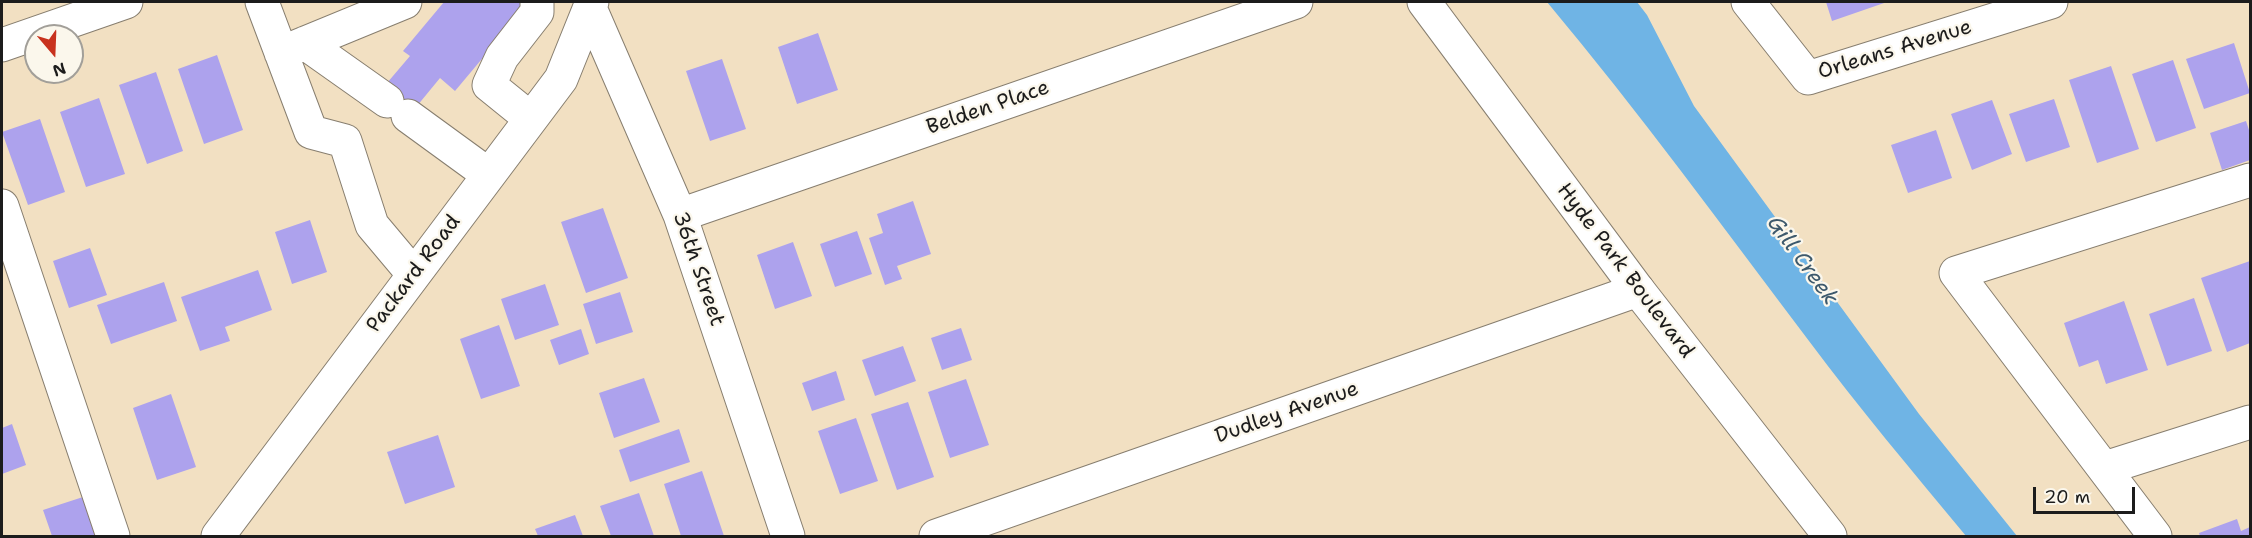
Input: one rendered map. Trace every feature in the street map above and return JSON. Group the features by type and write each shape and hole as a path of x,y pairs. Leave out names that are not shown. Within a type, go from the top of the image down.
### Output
{"street":[{"path":"2,45 126,2"},
{"path":"262,2 293,48 311,132 345,141 372,225 414,275"},
{"path":"293,48 405,2"},
{"path":"531,119 489,85 502,57 537,12 537,2"},
{"name":"Belden Place","path":"680,215 1296,2"},
{"name":"Hyde Park Boulevard","path":"1424,2 1638,290 1830,537"},
{"name":"Orleans Avenue","path":"1748,2 1808,78 2050,2"},
{"name":"Packard Road","path":"218,537 561,79 591,5"},
{"name":"36th Street","path":"591,5 680,215 788,537"},
{"path":"293,48 398,109 489,175"},
{"path":"2155,537 1956,273 2250,180"},
{"path":"2,206 113,537"},
{"name":"Dudley Avenue","path":"936,537 1638,290"},
{"path":"2105,468 2250,422"}],"water":[{"name":"Gill Creek","path":"1547,2 1637,2 1647,15 1694,106 1919,414 2017,536 1966,536 1847,391 1648,128"}],"building":[{"path":"444,2 525,2 528,4 455,91 440,78 403,123 387,83 410,56 403,51"},
{"path":"1826,2 1887,2 1832,21"},
{"path":"818,33 838,90 797,104 778,47"},
{"path":"2234,43 2250,93 2204,109 2186,59"},
{"path":"217,55 243,130 204,144 178,69"},
{"path":"722,59 746,129 710,141 686,71"},
{"path":"2173,60 2196,128 2156,142 2132,74"},
{"path":"2111,66 2139,149 2097,163 2069,80"},
{"path":"156,72 183,151 147,164 119,85"},
{"path":"99,98 125,174 86,187 60,112"},
{"path":"2054,99 2070,147 2026,162 2009,114"},
{"path":"1992,100 2012,154 1972,170 1951,114"},
{"path":"40,119 65,192 28,205 2,132"},
{"path":"2246,121 2250,133 2250,160 2222,170 2210,133"},
{"path":"1936,130 1952,178 1908,193 1891,145"},
{"path":"913,201 931,254 897,266 902,279 885,285 869,238 883,233 877,214"},
{"path":"603,208 628,278 586,293 561,222"},
{"path":"310,220 327,272 292,284 275,232"},
{"path":"857,231 872,274 835,287 820,244"},
{"path":"793,242 812,296 775,309 757,255"},
{"path":"90,248 107,295 69,308 53,261"},
{"path":"2250,261 2250,343 2227,352 2201,278"},
{"path":"258,270 272,310 225,327 230,341 200,351 181,297"},
{"path":"164,282 177,321 111,344 97,305"},
{"path":"545,284 559,325 515,340 501,299"},
{"path":"620,292 633,332 596,344 583,304"},
{"path":"2194,298 2212,351 2167,366 2149,314"},
{"path":"2124,301 2148,370 2106,384 2098,360 2079,367 2064,323"},
{"path":"499,325 520,386 481,399 460,339"},
{"path":"961,328 972,360 942,370 931,338"},
{"path":"581,329 589,354 559,365 550,340"},
{"path":"903,346 916,381 875,396 862,360"},
{"path":"836,371 845,400 812,411 802,383"},
{"path":"644,378 660,422 614,438 599,393"},
{"path":"966,379 989,445 950,458 928,392"},
{"path":"171,394 196,467 157,480 133,408"},
{"path":"908,402 934,477 897,490 871,414"},
{"path":"856,418 878,481 840,494 818,431"},
{"path":"12,424 26,465 2,474 2,428"},
{"path":"679,429 690,462 630,482 619,450"},
{"path":"438,435 455,487 405,504 387,452"},
{"path":"702,471 724,536 681,536 664,484"},
{"path":"639,493 654,536 611,536 600,506"},
{"path":"83,497 97,536 52,536 43,510"},
{"path":"575,515 583,536 538,536 535,529"},
{"path":"2237,519 2241,531 2250,527 2250,536 2200,536 2199,533"}]}
